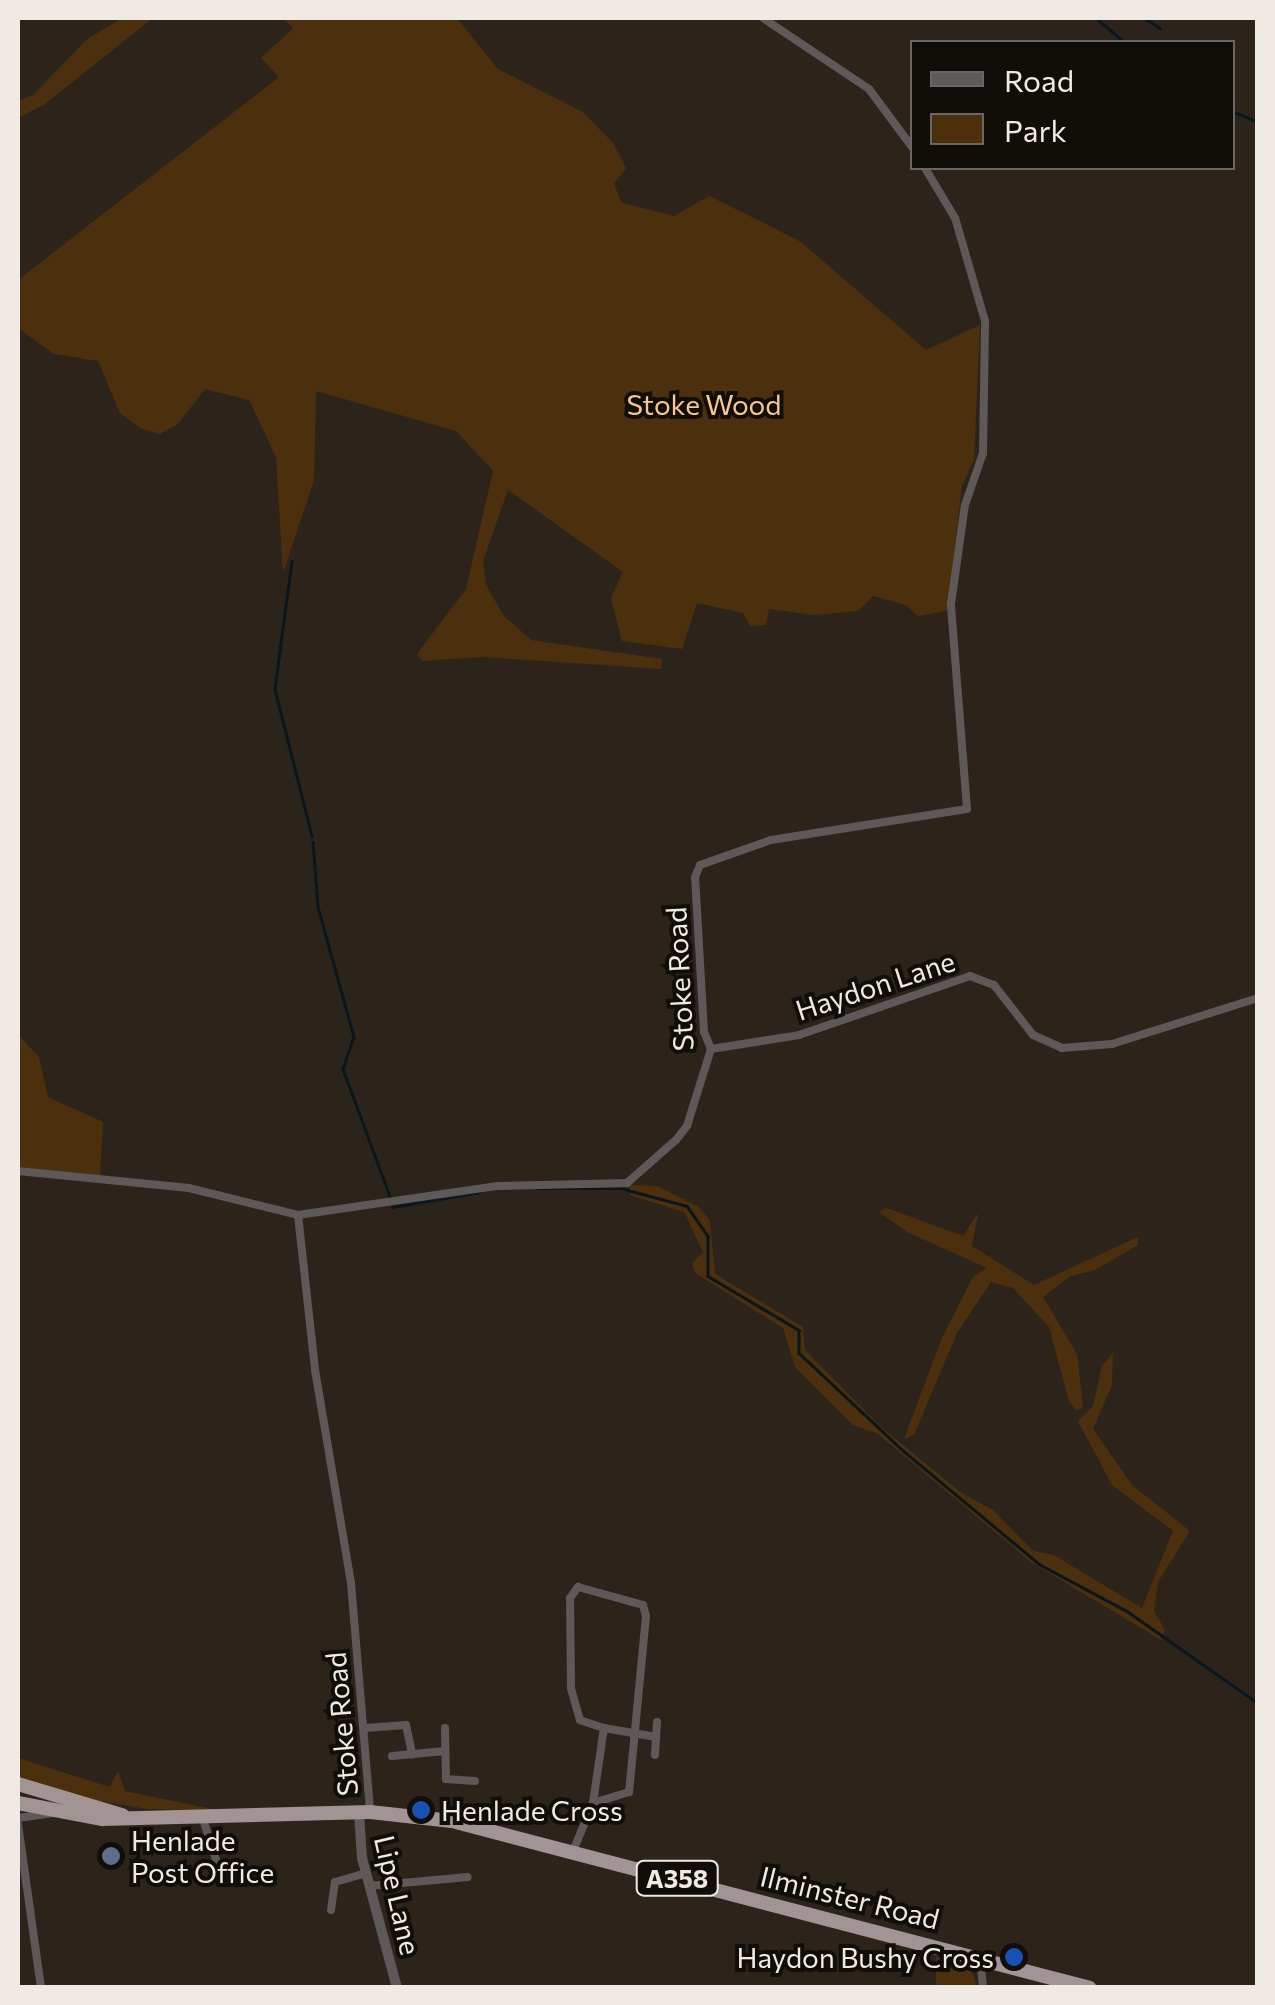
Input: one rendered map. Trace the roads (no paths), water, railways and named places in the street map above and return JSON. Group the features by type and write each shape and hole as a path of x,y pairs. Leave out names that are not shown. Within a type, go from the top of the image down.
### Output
{"highway":[{"name":"Ilminster Road","path":"18,1784 122,1816"},
{"name":"Ilminster Road","path":"18,1804 59,1812 204,1818 365,1812 487,1828 1090,1988"}],"street":[{"path":"763,18 869,89 910,143"},
{"name":"Stoke Road","path":"365,1812 365,1728 298,1215 498,1186 634,1181 684,1132 711,1049 704,1032 695,877 700,864 771,840 967,809 951,604 959,534 984,452 985,321 954,218 926,170"},
{"name":"Haydon Lane","path":"711,1049 799,1035 959,977 987,980 1033,1035 1062,1048 1112,1044 1258,998"},
{"path":"18,1171 190,1188 298,1215"},
{"path":"593,1803 629,1792 633,1735 645,1610 578,1587 570,1598 571,1688 580,1720 633,1735 656,1737"},
{"path":"655,1755 656,1722"},
{"path":"365,1728 406,1725 412,1754"},
{"path":"445,1728 448,1782 476,1781"},
{"path":"574,1851 593,1803 604,1728"},
{"path":"392,1756 446,1751"},
{"path":"41,1988 18,1821 59,1812"},
{"name":"Lipe Lane","path":"365,1812 366,1873 397,1988"},
{"path":"204,1818 221,1874 246,1876"},
{"path":"330,1872 335,1882 331,1910"},
{"path":"335,1882 366,1873"},
{"path":"369,1886 469,1877"},
{"path":"981,1956 983,1988"}],"waterway":[{"path":"1096,18 1123,40"},
{"path":"1145,18 1160,28"},
{"path":"1235,112 1258,122"},
{"path":"292,561 275,689 312,836"},
{"path":"313,842 318,907 354,1037 343,1069 391,1199"},
{"path":"537,1189 624,1189 687,1206 708,1236 708,1276 799,1330 799,1353 906,1453 1039,1564 1127,1611 1258,1703"},
{"path":"392,1207 480,1192"}],"place":[{"name":"Henlade Cross","path":"421,1810"},
{"name":"Henlade Post Office","path":"111,1856"},
{"name":"Haydon Bushy Cross","path":"1014,1957"}],"park label":[{"name":"Stoke Wood","path":"704,404"}]}
